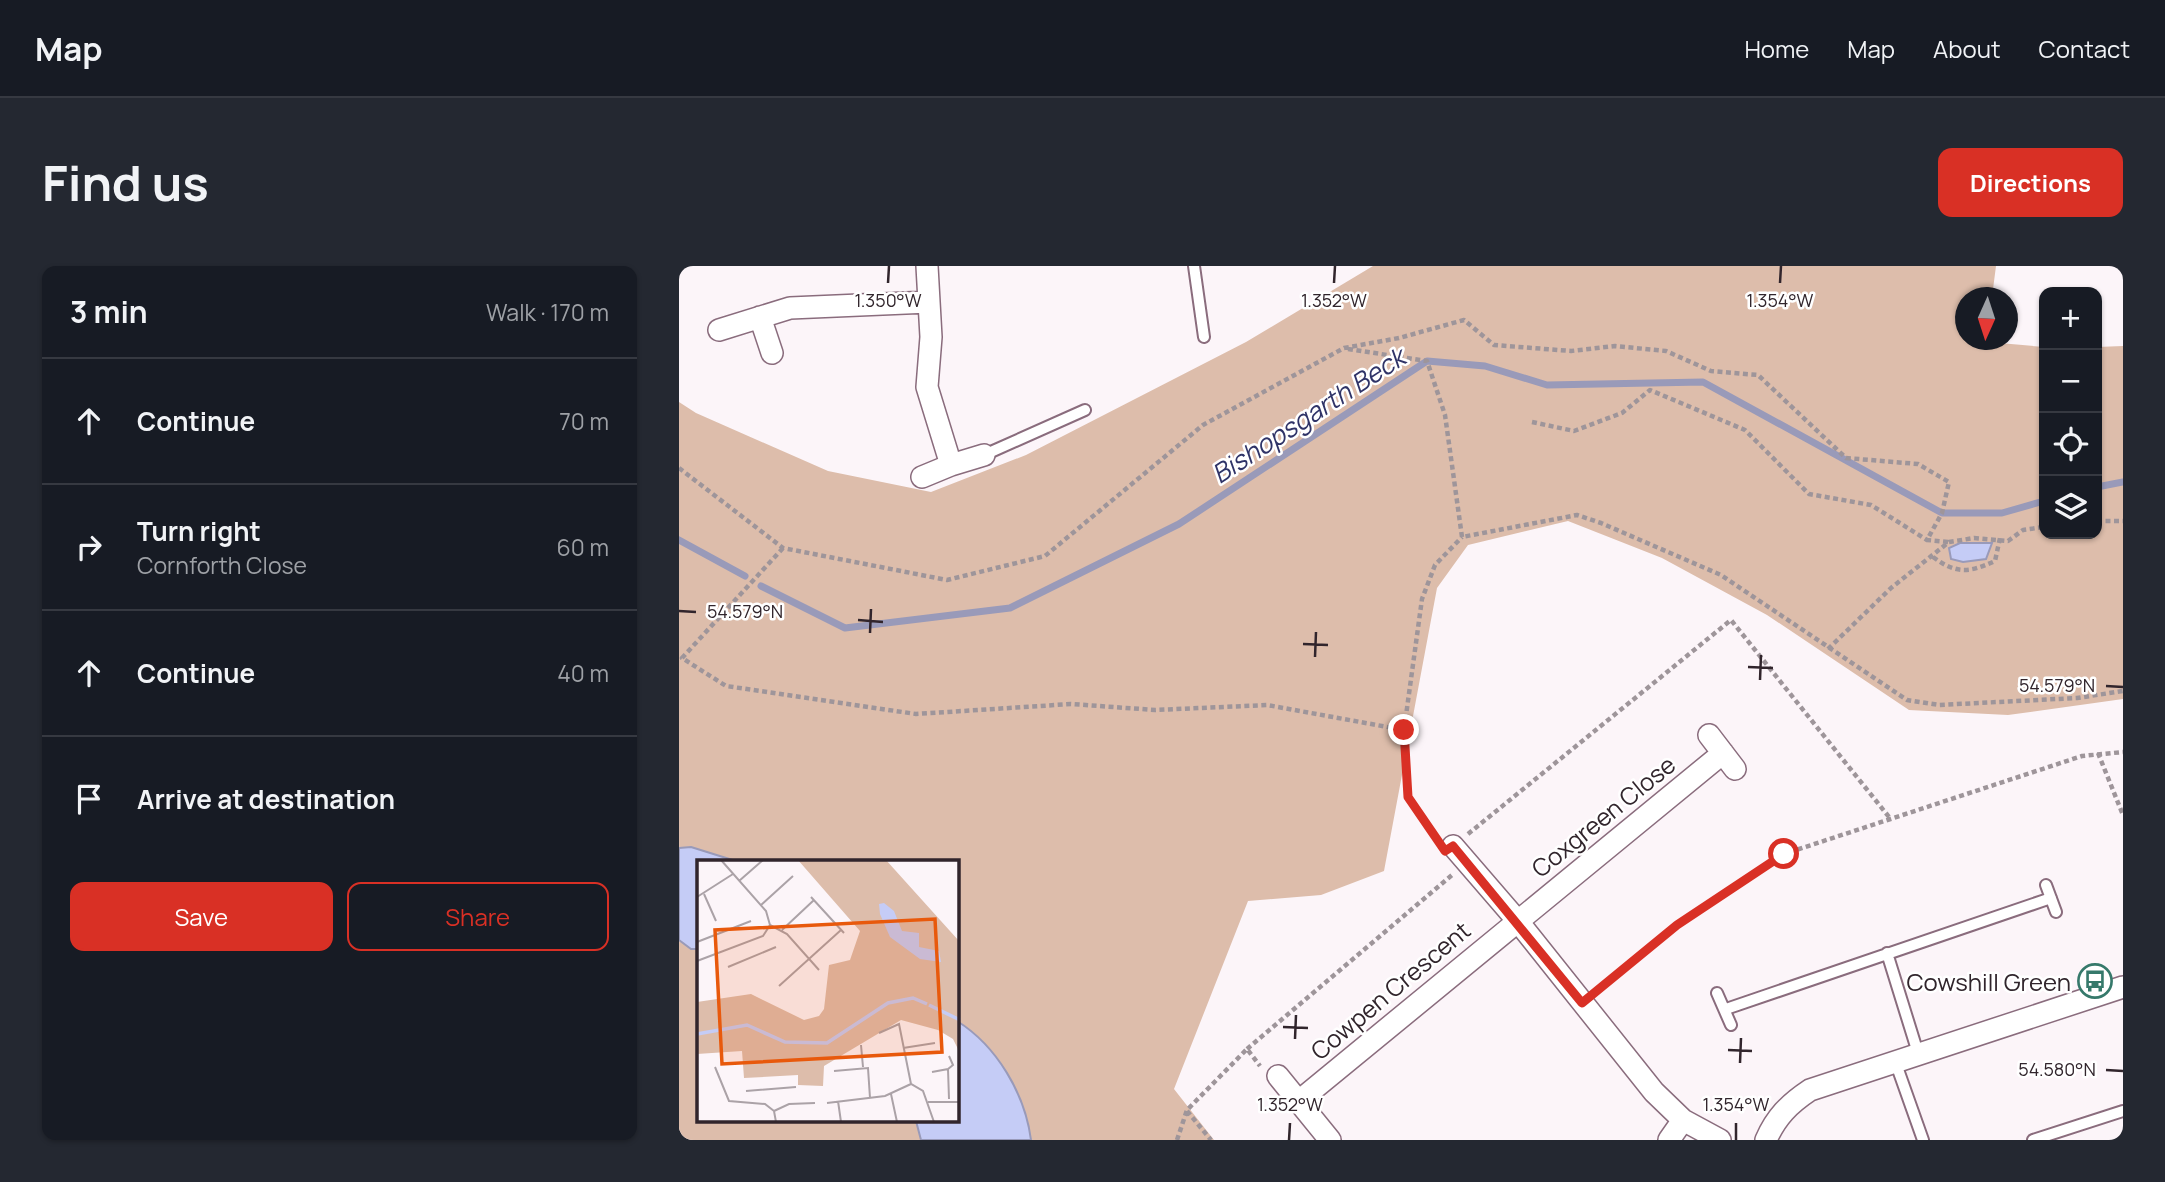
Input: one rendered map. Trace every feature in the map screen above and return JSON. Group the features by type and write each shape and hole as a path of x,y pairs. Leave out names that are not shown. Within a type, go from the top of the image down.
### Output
{"street":[{"path":"927,266 931,337 927,387 951,466"},
{"path":"719,330 790,308 929,302"},
{"path":"760,317 772,353"},
{"path":"922,477 984,455"},
{"name":"Coxgreen Close","path":"1516,919 1729,761 1709,735"},
{"path":"1460,854 1516,919 1654,1093 1683,1121 1720,1140"},
{"name":"Cowpen Crescent","path":"1299,1101 1516,919"},
{"path":"1766,1140 1774,1122 1789,1104 1809,1090 2123,987"},
{"path":"1278,1076 1330,1140"},
{"path":"1669,1140 1683,1121"}],"lane":[{"path":"1194,266 1203,337"},
{"path":"984,455 1085,410"},
{"path":"2046,885 2056,912"},
{"path":"1726,1009 2051,898"},
{"path":"1887,953 1918,1053"},
{"path":"1717,993 1731,1025"},
{"path":"1895,1060 1923,1140"},
{"path":"2033,1140 2123,1111"}],"path":[{"path":"679,468 783,548 947,580 1045,556 1203,425 1344,348 1399,338 1464,320 1494,345 1571,351 1615,346 1666,351 1711,370 1758,374 1846,458 1918,464 1949,482 1942,513 1927,540"},
{"path":"1344,348 1427,361 1445,415 1462,537"},
{"path":"1532,422 1574,431 1622,414 1650,390 1745,430 1809,494 1871,505 1927,540 1949,542 2000,538 2008,541 2023,530 2039,528"},
{"path":"1460,854 1445,851 1408,797 1404,730 1422,599 1435,565 1462,537 1577,515 1721,575 1828,649 1907,699 1939,705 2077,698 2123,691"},
{"path":"2102,521 2123,521"},
{"path":"1933,557 1949,569 1965,573 1977,570 1995,561 2000,538"},
{"path":"1828,649 1891,588 1949,542"},
{"path":"679,664 783,548"},
{"path":"1177,1140 1187,1110 1247,1049 1460,854 1731,620 1888,817"},
{"path":"682,658 726,686 916,714 1071,704 1155,710 1267,705 1404,730"},
{"path":"1582,1003 1677,925 1784,854 1888,817 2082,755 2123,752"},
{"path":"2098,753 2123,815"},
{"path":"1247,1049 1269,1078 1278,1076"},
{"path":"1187,1110 1211,1140"}],"shaded area":[{"path":"1373,266 1996,266 1993,287 1955,287 1955,350 2018,350 2018,345 2039,347 2039,539 2102,539 2102,347 2123,346 2123,699 2008,715 1909,710 1767,615 1662,558 1568,521 1468,545 1437,588 1384,871 1321,895 1248,901 1174,1089 1214,1140 679,1140 679,402 696,413 828,471 931,492 1026,455 1246,342"}],"water":[{"path":"1960,543 1992,543 1986,559 1963,562 1951,559 1949,548"},
{"path":"691,847 733,860 697,860 697,949 691,949 679,940 679,848"},
{"path":"959,1022 985,1044 1007,1073 1023,1106 1031,1140 921,1140 916,1122 959,1122"}],"waterway":[{"name":"Bishopsgarth Beck","path":"761,586 845,628 1010,608 1179,524 1427,361 1485,366 1547,385 1703,382 1942,513 2002,513 2039,502"},
{"name":"Bishopsgarth Beck","path":"2102,486 2123,482"},
{"name":"Bishopsgarth Beck","path":"679,540 745,576"}],"place":[{"name":"Cowshill Green","path":"2095,981"}],"route":[{"path":"1404,730 1408,797 1445,851 1453,846 1516,919 1582,1003 1677,925 1784,854"}]}
